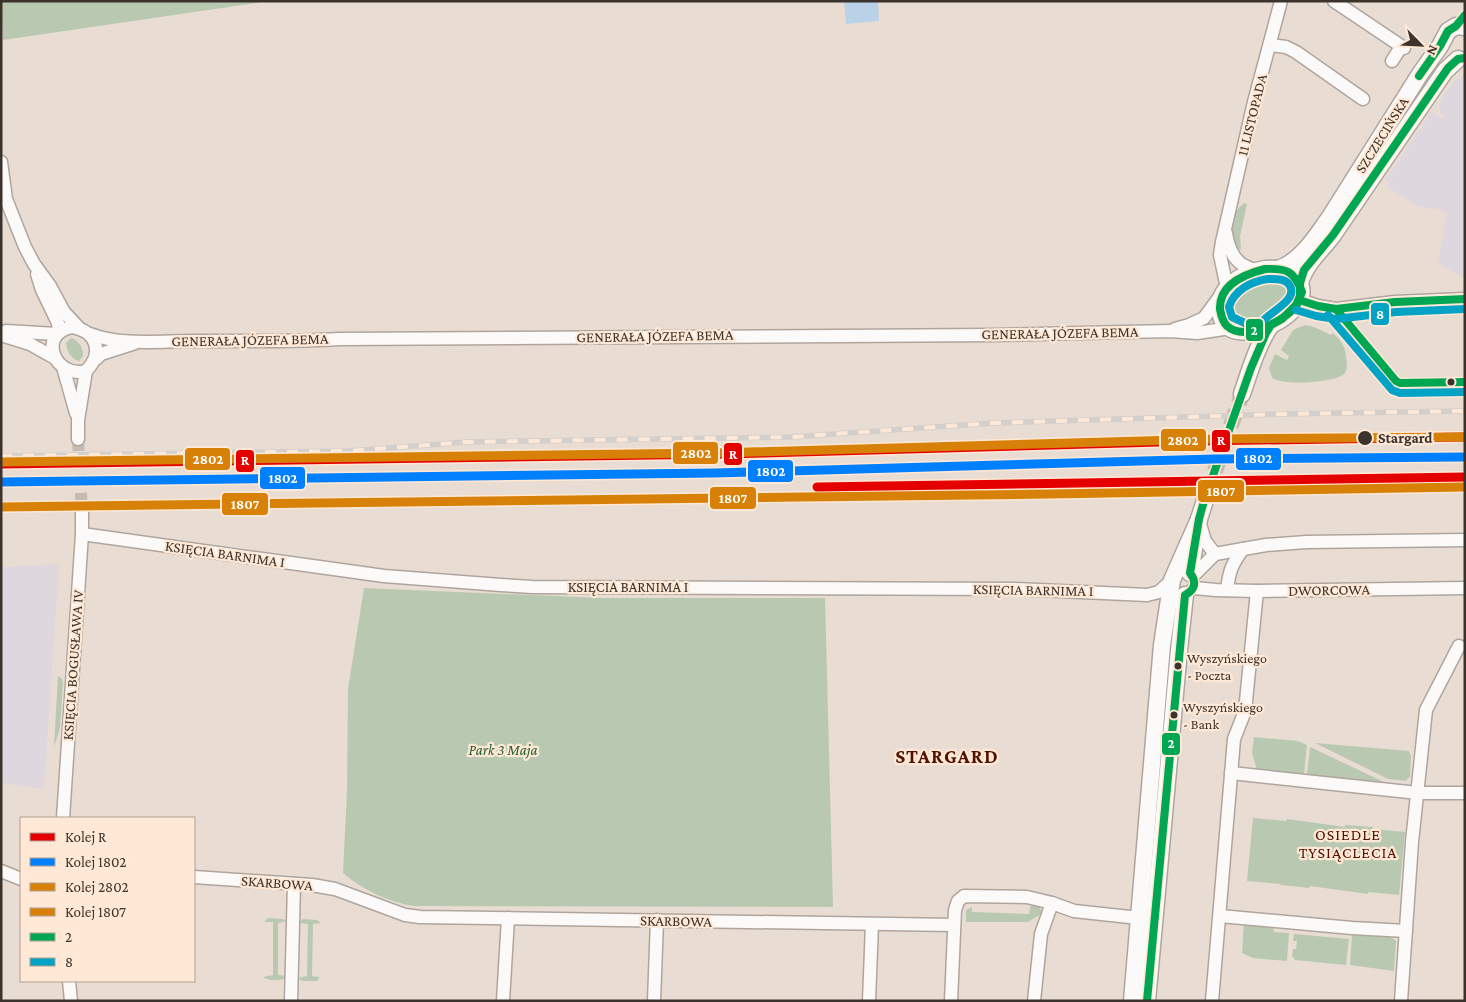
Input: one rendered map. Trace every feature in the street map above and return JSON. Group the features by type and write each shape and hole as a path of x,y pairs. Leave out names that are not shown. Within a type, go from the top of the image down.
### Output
{"main road":[{"name":"SZCZECIŃSKA","path":"1278,269 1285,267 1294,260 1330,217 1448,31 1462,23"},
{"path":"1443,40 1448,54 1461,58"},
{"name":"SZCZECIŃSKA","path":"1300,283 1306,266 1322,250 1333,235 1445,71 1461,58"},
{"path":"1242,394 1266,333 1271,326 1290,312 1299,300 1300,283 1290,273 1278,269 1256,270 1240,278 1225,290 1220,304 1220,314 1224,323 1244,336 1249,347 1251,368"},
{"path":"1234,330 1259,329 1271,326"},
{"path":"1147,1001 1179,650 1183,582 1206,494"},
{"path":"1132,1001 1162,645 1169,590 1183,582"}],"street":[{"name":"11 LISTOPADA","path":"1225,290 1220,255 1222,242 1254,102 1281,1"},
{"path":"1334,1 1403,48 1392,61"},
{"path":"1270,45 1286,47 1296,52 1364,99"},
{"path":"1,163 6,199 18,233 34,264 50,286 64,312 85,331 96,346 96,359 86,371 78,420 78,439"},
{"name":"11 LISTOPADA","path":"1226,229 1232,254 1239,264 1256,270"},
{"path":"34,264 42,290 58,323 58,333 53,345 59,362 67,376 78,420"},
{"name":"GENERAŁA JÓZEFA BEMA","path":"1170,331 1204,318 1225,290"},
{"path":"1299,300 1336,309 1396,302 1465,299"},
{"path":"1,333 58,333 66,328 85,331"},
{"name":"GENERAŁA JÓZEFA BEMA","path":"85,331 98,337 140,341 281,341 1170,331 1197,333 1234,330"},
{"path":"1,333 30,344 74,372 86,371"},
{"name":"GENERAŁA JÓZEFA BEMA","path":"96,359 101,354 140,341"},
{"name":"KSIĘCIA BOGUSŁAWA IV","path":"63,817 82,512"},
{"path":"1199,519 1205,541 1215,554 1266,545 1306,542 1465,540"},
{"name":"KSIĘCIA BARNIMA I","path":"82,534 384,576 532,587 1004,589 1147,595 1183,582 1215,554"},
{"path":"1227,590 1228,574 1233,562 1243,549"},
{"name":"DWORCOWA","path":"1183,582 1216,590 1257,591 1465,588"},
{"path":"1212,1001 1234,739 1245,711 1257,591"},
{"path":"1401,1001 1412,842 1426,710 1459,646"},
{"path":"1231,773 1418,793 1465,794"},
{"path":"1,872 20,879"},
{"name":"SKARBOWA","path":"195,877 312,884 335,889 405,915 438,918 954,925"},
{"path":"291,1001 294,884"},
{"path":"951,1001 955,910 958,901 964,896 1027,897 1052,903 1074,912 1139,918"},
{"path":"1034,1001 1041,934 1052,903"},
{"path":"1220,916 1406,931"},
{"path":"502,1001 508,918"},
{"path":"654,1001 657,920"},
{"path":"869,1001 872,924"},
{"path":"69,982 71,1001"}],"shaded area":[{"path":"1465,73 1465,279 1438,263 1447,213 1437,209 1419,207 1386,186 1389,181 1385,181 1431,111 1442,119 1445,117 1440,111 1439,105 1443,96 1454,82"},
{"path":"59,564 44,789 1,783 1,567"}],"green space":[{"path":"1,1 262,1 262,2 3,40"},
{"path":"1244,203 1247,204 1240,236 1241,249 1235,252 1234,218 1235,213"},
{"path":"1266,279 1283,280 1290,285 1293,293 1285,307 1260,322 1242,324 1234,320 1228,312 1230,299 1247,285"},
{"path":"1305,325 1331,335 1332,333 1340,340 1345,349 1347,360 1347,368 1344,374 1330,380 1297,383 1272,378 1269,368 1275,354 1287,360 1289,356 1281,350 1293,330"},
{"path":"71,338 81,347 83,356 79,361 72,357 67,349 66,343"},
{"name":"Park 3 Maja","path":"364,588 602,598 825,598 833,907 414,906 385,898 359,885 343,873 347,791 348,689"},
{"path":"58,676 62,679 63,683 60,728 54,747"},
{"path":"1254,737 1298,741 1307,745 1304,774 1257,770 1252,753"},
{"path":"1315,743 1409,751 1411,756 1410,777 1405,781 1388,779"},
{"path":"1310,747 1382,781 1383,782 1307,775"},
{"path":"1253,818 1286,821 1287,819 1345,827 1345,825 1373,827 1373,829 1405,832 1399,895 1368,892 1368,894 1310,886 1309,888 1247,881"},
{"path":"1033,905 1039,907 1043,913 1028,922 966,922 966,910 972,907 972,912 1029,914 1030,907"},
{"path":"268,918 287,921 278,923 278,975 286,976 286,978 281,980 271,980 263,977 273,975 273,922 264,922"},
{"path":"303,919 317,920 321,923 313,924 312,976 320,977 317,981 302,981 298,978 307,976 308,924 299,923"},
{"path":"1244,922 1272,924 1274,932 1289,933 1287,961 1253,958 1242,953"},
{"path":"1294,934 1349,939 1346,965 1295,960 1292,956 1293,949 1296,949 1297,941 1293,941"},
{"path":"1368,934 1389,936 1396,941 1394,971 1350,965 1352,935 1367,936"}],"water":[{"path":"844,1 878,1 879,21 846,24"}],"tunnel":[{"path":"1207,494 1242,394"},
{"path":"78,439 82,512"}],"railway":[{"path":"1,456 349,451 467,442 791,437 993,423 1283,414 1465,411"}],"rail line":[{"name":"R","path":"1,464 724,454 1195,441 1465,437"},
{"name":"2802","path":"1,462 715,453 1214,439 1465,437"},
{"name":"1802","path":"1,482 715,473 1214,459 1465,457"},
{"name":"R","path":"817,487 1465,477"},
{"name":"1807","path":"1,507 1465,487"}],"transit line":[{"name":"2","path":"1419,76 1448,31 1456,26 1465,15"},
{"name":"2","path":"1147,1001 1185,595 1194,586 1194,580 1190,573 1204,501 1251,368 1266,333 1271,325 1282,319 1296,305 1300,296 1300,283 1304,270 1333,235 1448,68 1458,59 1465,58"},
{"name":"2","path":"1265,269 1284,270 1293,275 1302,292 1298,303 1283,318 1264,328 1244,332 1227,326 1222,318 1220,309 1224,293 1242,277 1265,269"},
{"name":"8","path":"1268,279 1288,283 1291,291 1290,296 1287,301 1266,317 1255,335 1245,323 1232,317 1229,307 1231,301 1244,287 1268,279"},
{"name":"2","path":"1299,300 1336,309 1395,302 1465,299"},
{"name":"2","path":"1336,309 1396,381 1400,383 1465,382"},
{"name":"8","path":"1296,310 1336,319 1396,312 1465,309"},
{"name":"8","path":"1328,315 1392,390 1400,393 1465,392"}],"place":[{"name":"Stargard","path":"1365,438"},
{"name":"Wyszyńskiego - Poczta","path":"1178,666"},
{"name":"Wyszyńskiego - Bank","path":"1174,715"}],"district":[{"name":"STARGARD","path":"947,756"},
{"name":"OSIEDLE TYSIĄCLECIA","path":"1348,843"}]}
